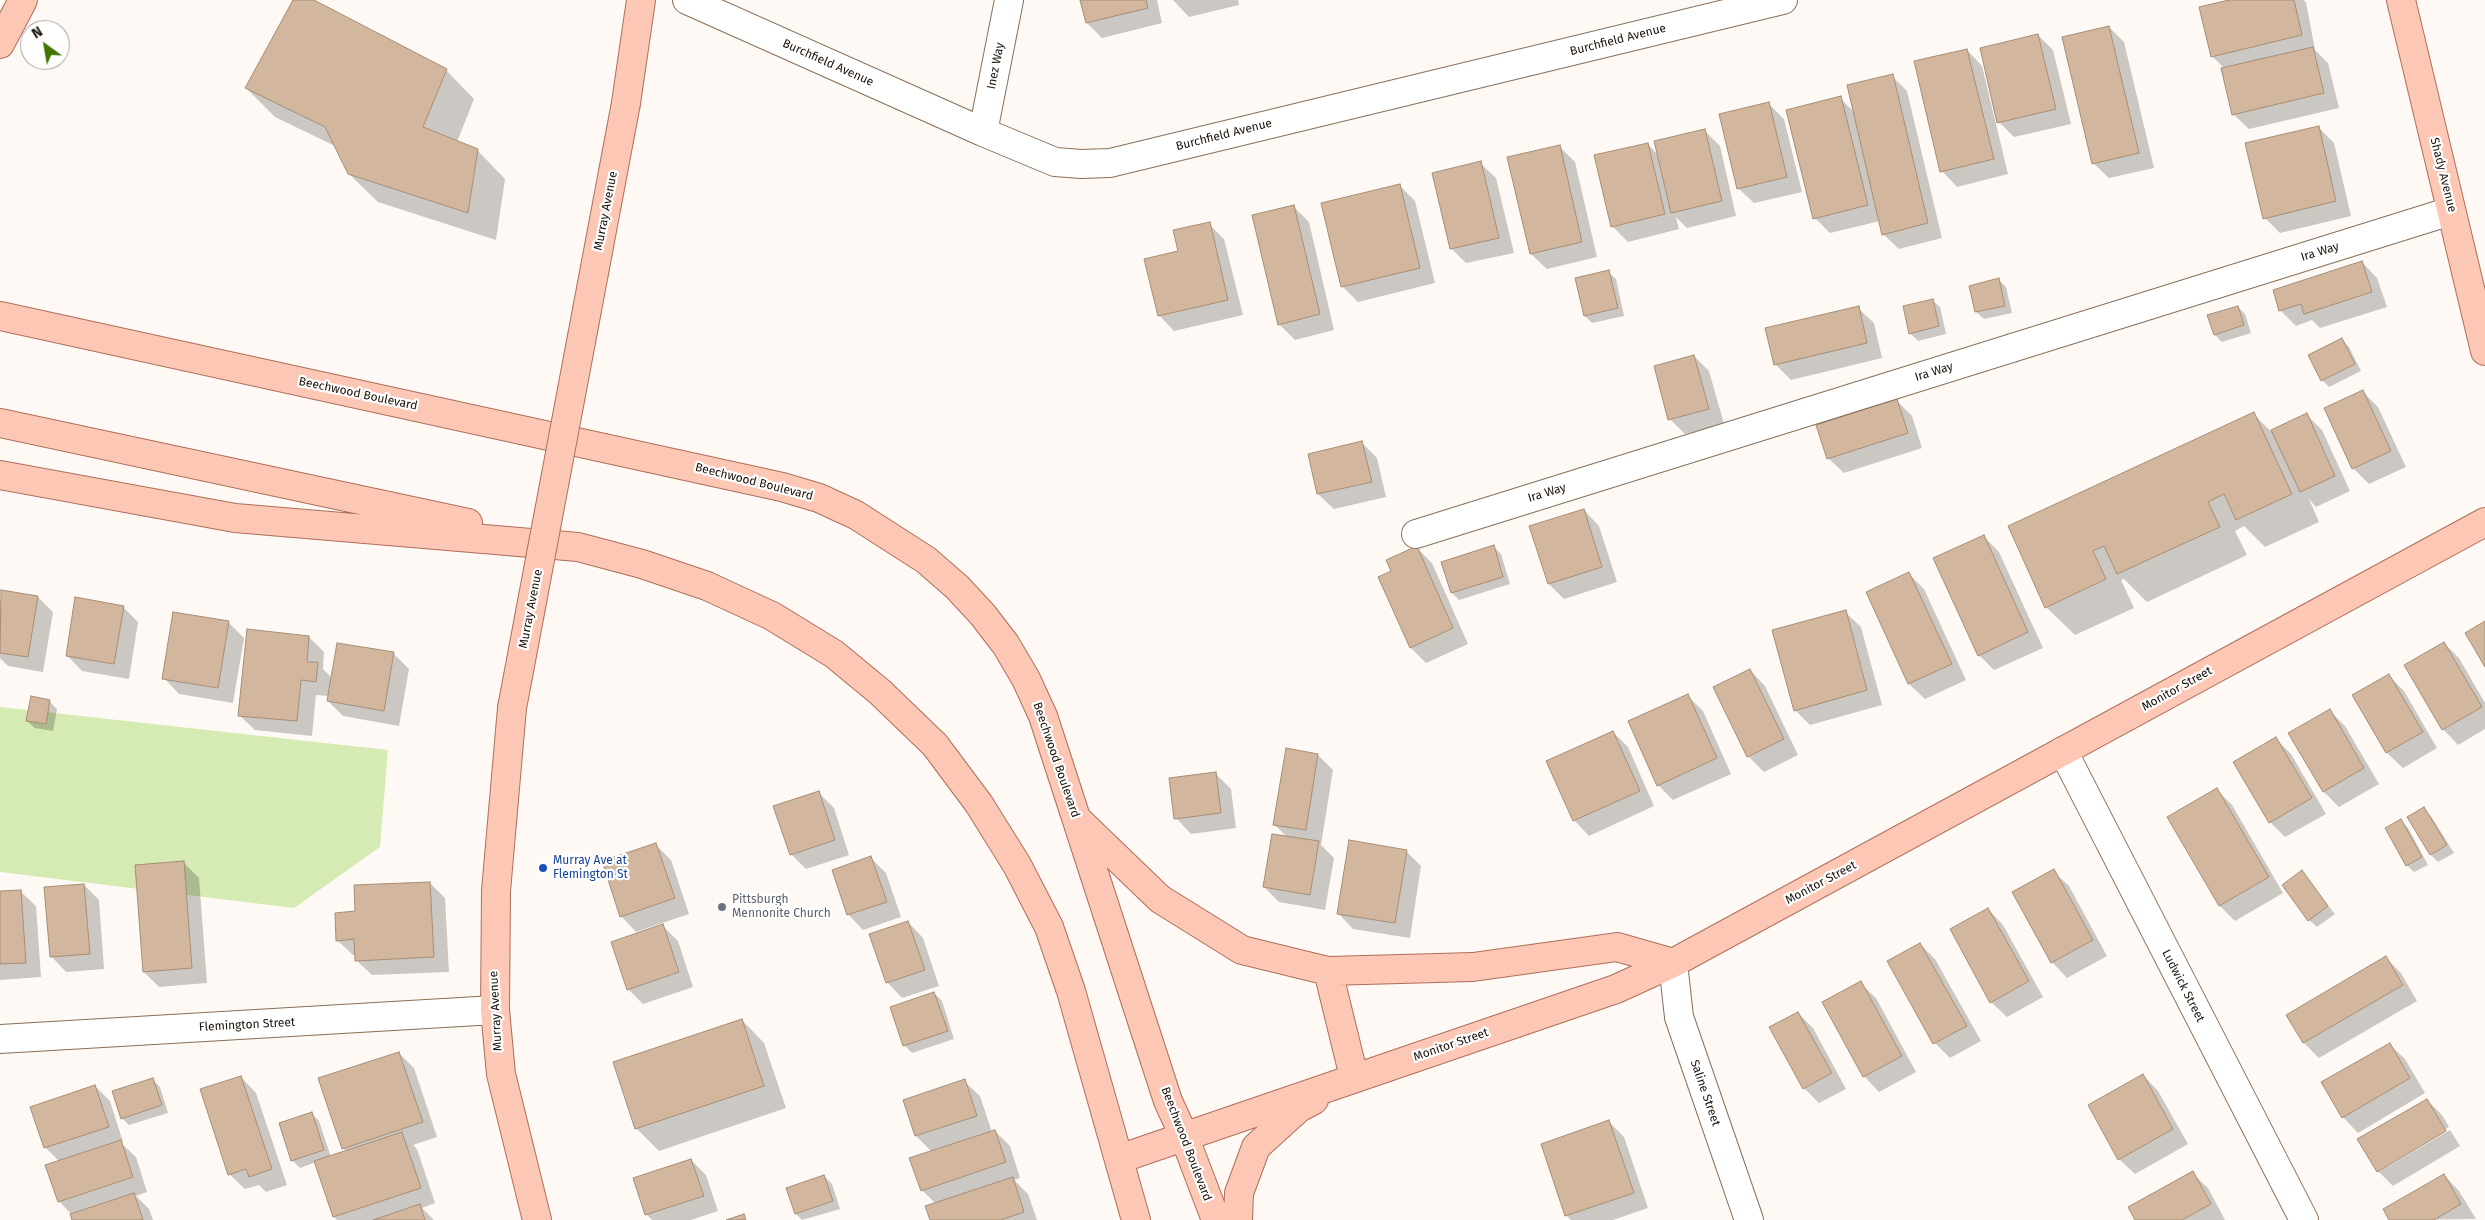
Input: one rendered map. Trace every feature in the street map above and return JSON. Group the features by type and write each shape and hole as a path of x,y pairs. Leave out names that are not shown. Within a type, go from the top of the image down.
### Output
{"main road":[{"path":"0,44 23,0"},
{"name":"Murray Avenue","path":"537,1220 501,1074 494,1010 496,891 512,708 626,103 641,0"},
{"name":"Shady Avenue","path":"2401,0 2485,351"},
{"name":"Beechwood Boulevard","path":"0,316 782,487 819,498 848,512 891,536 926,560 984,614 1006,645 1026,679 1043,716 1168,1101 1184,1136 1216,1220"},
{"path":"0,423 578,547 642,564 707,586 772,616 834,654 880,692 935,745 979,804 1013,857 1049,927 1071,991 1136,1220"},
{"path":"0,475 235,518 578,547"},
{"name":"Monitor Street","path":"1119,1159 1354,1077 1616,989 1674,963 2485,522"},
{"path":"1076,818 1160,899 1242,950 1328,971 1472,967 1617,947 1674,963"},
{"path":"1238,1220 1238,1193 1256,1148 1299,1108 1354,1077 1328,971"}],"street":[{"name":"Burchfield Avenue","path":"686,0 1055,162 1081,164 1110,163 1783,0"},
{"name":"Inez Way","path":"983,132 1009,0"},
{"name":"Ira Way","path":"1416,534 2452,211"},
{"name":"Ludwick Street","path":"2063,751 2304,1220"},
{"name":"Saline Street","path":"1674,963 1679,1017 1749,1220"},
{"name":"Flemington Street","path":"0,1039 494,1010"}],"green space":[{"path":"0,707 388,750 380,847 294,908 0,872"}],"building":[{"path":"293,0 314,0 447,69 423,127 478,149 468,213 348,174 325,127 245,88"},
{"path":"1080,0 1146,0 1148,8 1086,23"},
{"path":"2229,0 2294,0 2302,35 2211,57 2199,7"},
{"path":"2109,26 2139,153 2092,164 2062,37"},
{"path":"2038,34 2056,109 1997,123 1980,48"},
{"path":"2313,47 2324,93 2232,115 2221,68"},
{"path":"1967,49 1994,159 1940,172 1914,61"},
{"path":"1893,74 1928,223 1882,235 1847,85"},
{"path":"1841,96 1868,205 1813,219 1786,110"},
{"path":"1769,102 1787,177 1737,189 1719,114"},
{"path":"2319,126 2336,201 2263,219 2245,143"},
{"path":"1705,129 1722,201 1671,213 1654,141"},
{"path":"1648,143 1665,214 1611,227 1594,155"},
{"path":"1560,145 1582,242 1530,254 1507,157"},
{"path":"1481,161 1499,238 1450,249 1432,173"},
{"path":"1400,184 1420,268 1341,287 1321,203"},
{"path":"1294,205 1320,314 1278,325 1252,215"},
{"path":"1210,222 1228,300 1158,316 1144,259 1178,251 1173,230"},
{"path":"2362,261 2372,292 2304,314 2301,304 2279,311 2273,290"},
{"path":"1609,270 1618,308 1584,316 1575,278"},
{"path":"1999,278 2005,306 1975,312 1969,286"},
{"path":"1933,299 1939,326 1909,334 1903,306"},
{"path":"1859,306 1867,343 1774,365 1765,328"},
{"path":"2238,306 2244,325 2214,335 2207,315"},
{"path":"2342,338 2355,364 2321,381 2308,355"},
{"path":"1694,355 1709,409 1668,420 1654,366"},
{"path":"2363,390 2391,451 2352,469 2324,408"},
{"path":"1897,399 1908,433 1827,459 1816,425"},
{"path":"2254,412 2292,494 2236,520 2224,494 2208,502 2220,527 2117,574 2104,546 2093,551 2106,579 2045,608 2008,526"},
{"path":"2307,413 2335,476 2300,492 2271,430"},
{"path":"1362,441 1372,482 1317,494 1308,454"},
{"path":"1584,509 1602,567 1548,584 1529,526"},
{"path":"1984,535 2028,632 1978,656 1933,558"},
{"path":"1494,545 1503,577 1451,593 1441,562"},
{"path":"1417,546 1453,628 1410,648 1378,577 1391,571 1386,560"},
{"path":"1909,572 1952,664 1908,684 1866,592"},
{"path":"1,590 38,596 28,657 0,653"},
{"path":"75,597 124,606 114,664 66,656"},
{"path":"1846,610 1867,690 1794,711 1772,630"},
{"path":"173,612 229,621 218,688 162,679"},
{"path":"2485,621 2485,667 2465,633"},
{"path":"247,629 309,636 307,662 318,662 316,682 301,680 297,721 238,716"},
{"path":"2444,642 2482,707 2442,730 2404,665"},
{"path":"337,643 394,652 384,711 327,701"},
{"path":"1750,669 1784,739 1747,757 1713,687"},
{"path":"2389,674 2423,732 2386,753 2352,695"},
{"path":"1688,694 1717,758 1657,786 1628,721"},
{"path":"31,696 50,700 46,724 26,721"},
{"path":"2330,709 2364,768 2323,792 2288,733"},
{"path":"1613,731 1640,791 1573,821 1546,761"},
{"path":"2276,737 2312,798 2269,823 2233,762"},
{"path":"1286,748 1318,754 1306,830 1273,825"},
{"path":"1216,772 1221,813 1174,819 1169,778"},
{"path":"2217,788 2269,877 2219,906 2167,817"},
{"path":"819,791 835,840 790,855 773,806"},
{"path":"2424,807 2447,845 2430,855 2407,817"},
{"path":"2401,819 2422,857 2406,866 2385,828"},
{"path":"1272,834 1319,841 1310,895 1263,887"},
{"path":"1349,840 1407,850 1395,923 1337,914"},
{"path":"656,843 675,898 620,917 602,861"},
{"path":"871,856 887,902 847,915 832,870"},
{"path":"184,861 192,968 143,972 135,865"},
{"path":"2054,869 2093,940 2051,963 2012,892"},
{"path":"2302,870 2328,906 2308,921 2282,885"},
{"path":"430,882 434,957 355,961 354,939 336,941 335,913 355,911 354,885"},
{"path":"84,884 90,954 50,957 44,887"},
{"path":"21,890 26,963 0,964 0,891"},
{"path":"1988,908 2029,981 1990,1003 1950,929"},
{"path":"908,921 925,970 886,983 869,934"},
{"path":"663,924 679,972 627,990 611,942"},
{"path":"1920,943 1967,1026 1933,1044 1887,961"},
{"path":"2386,956 2403,985 2303,1043 2286,1015"},
{"path":"1861,981 1902,1056 1863,1077 1822,1002"},
{"path":"934,992 948,1031 903,1046 890,1007"},
{"path":"1798,1012 1832,1073 1803,1089 1769,1027"},
{"path":"742,1019 764,1086 635,1129 613,1062"},
{"path":"2390,1043 2410,1078 2342,1118 2321,1082"},
{"path":"399,1052 423,1122 342,1149 318,1078"},
{"path":"2143,1074 2173,1129 2118,1160 2088,1105"},
{"path":"241,1076 272,1169 249,1177 246,1169 228,1175 200,1089"},
{"path":"153,1078 162,1105 121,1119 112,1091"},
{"path":"965,1079 977,1116 915,1136 903,1100"},
{"path":"95,1085 109,1127 44,1148 30,1107"},
{"path":"2427,1099 2446,1131 2377,1172 2357,1139"},
{"path":"312,1112 324,1150 291,1161 279,1123"},
{"path":"1609,1120 1634,1193 1565,1216 1541,1144"},
{"path":"995,1130 1006,1162 921,1191 909,1158"},
{"path":"402,1132 421,1188 333,1217 314,1161"},
{"path":"121,1140 133,1177 58,1202 45,1165"},
{"path":"691,1159 704,1196 645,1215 633,1178"},
{"path":"2193,1171 2211,1204 2182,1220 2135,1220 2128,1207"},
{"path":"2444,1174 2461,1204 2434,1220 2389,1220 2383,1209"},
{"path":"824,1175 833,1201 795,1214 786,1188"},
{"path":"1013,1177 1024,1212 1001,1220 930,1220 925,1206"},
{"path":"134,1193 143,1220 72,1220 70,1214"},
{"path":"420,1204 425,1220 373,1220"},
{"path":"744,1214 746,1220 726,1220"}],"place":[{"name":"Murray Ave at Flemington St","path":"543,868"},
{"name":"Pittsburgh Mennonite Church","path":"722,907"}]}
